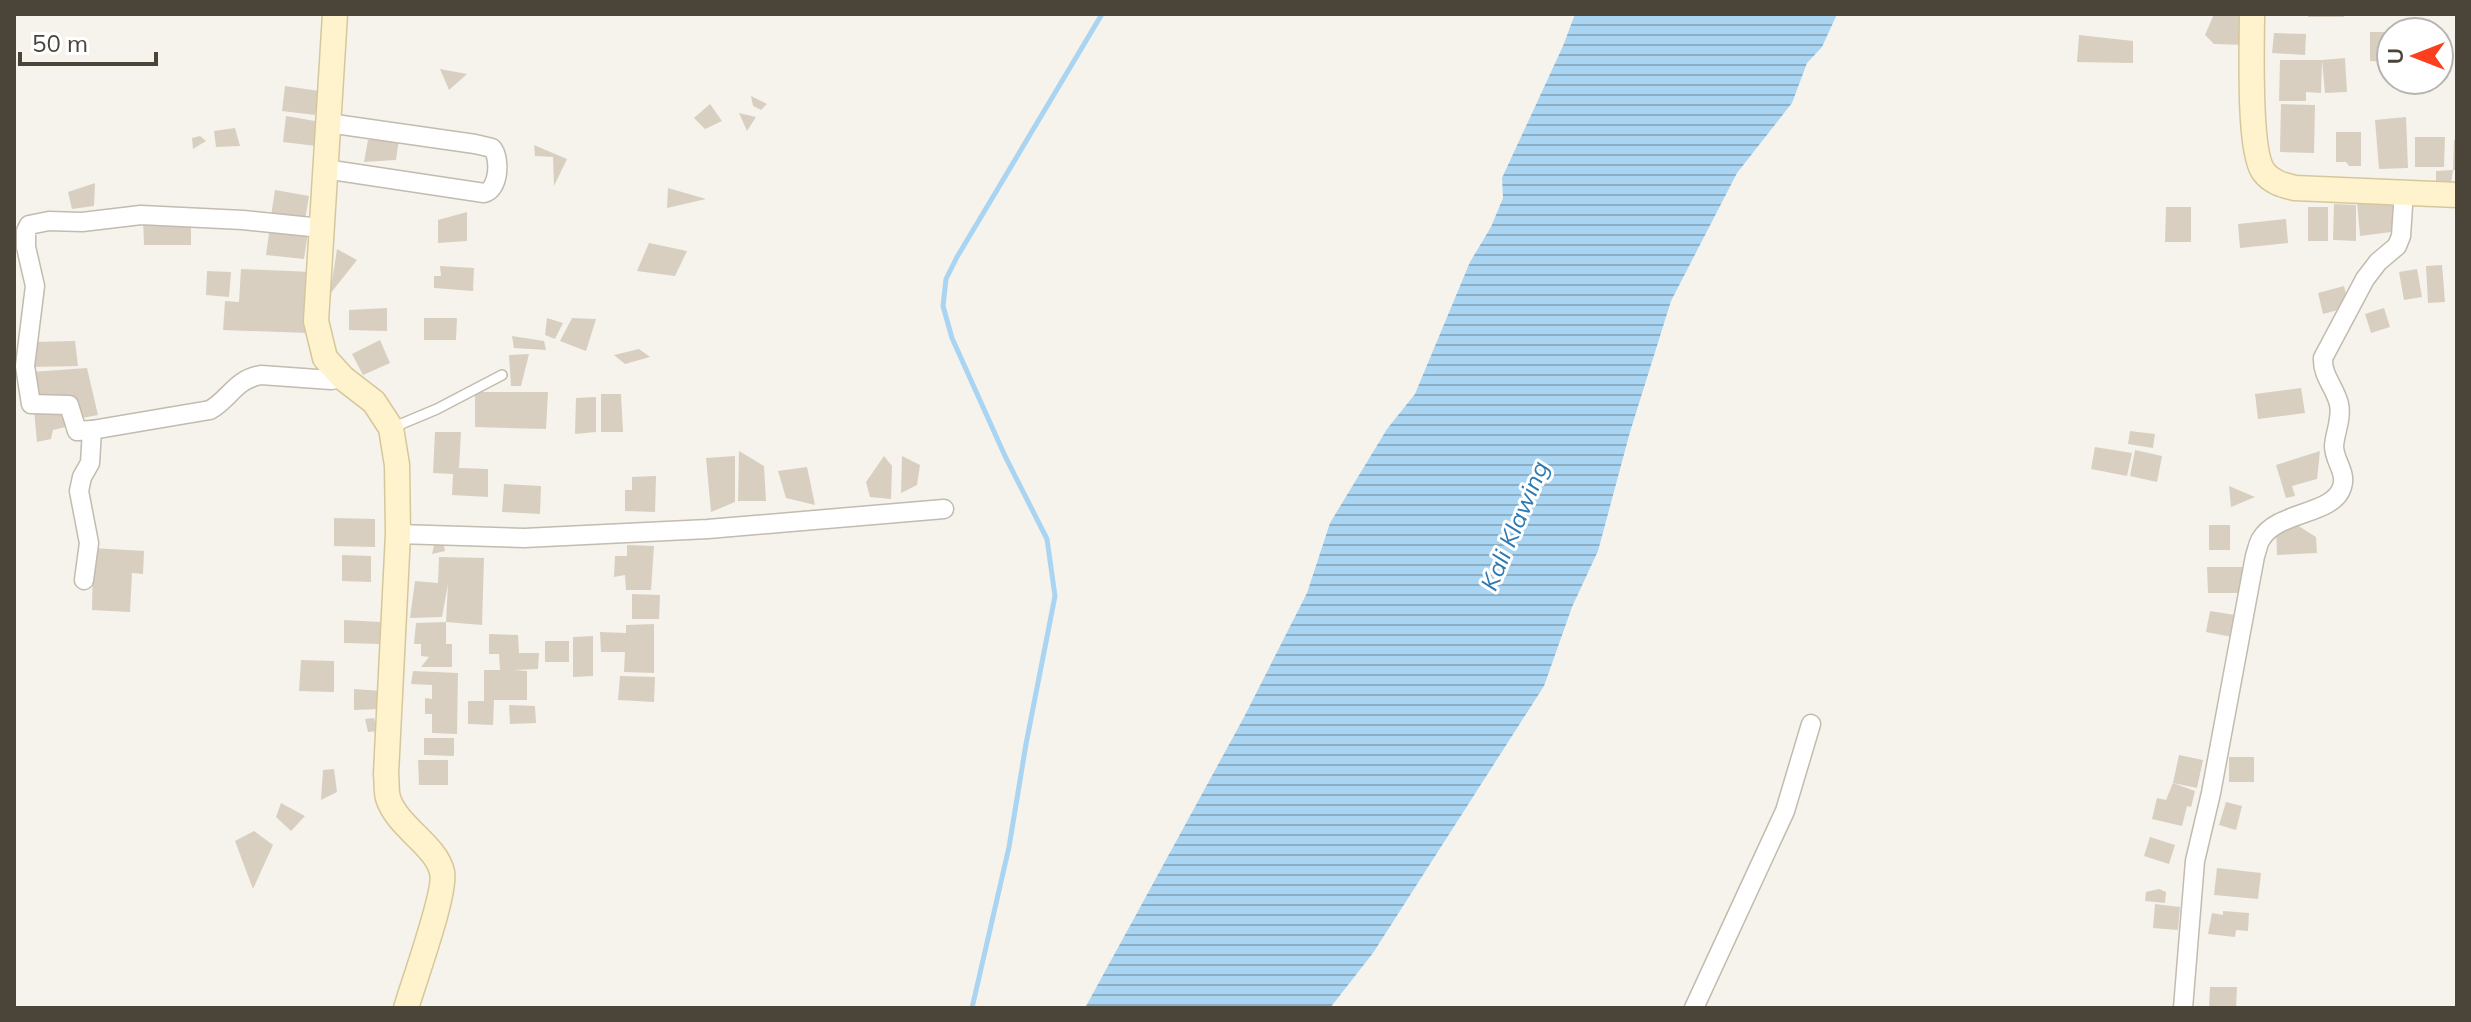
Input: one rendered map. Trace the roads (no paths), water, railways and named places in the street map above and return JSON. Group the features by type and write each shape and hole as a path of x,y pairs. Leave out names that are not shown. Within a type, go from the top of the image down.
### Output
{"street":[{"path":"335,14 316,321 325,358 343,378 374,402 391,428 397,465 398,534 386,774 388,797 395,813 434,856 442,872 442,888 406,1008"},
{"path":"2252,14 2256,148 2265,174 2278,184 2295,188 2457,195"},
{"path":"325,169 484,193 494,188 497,158 492,148 475,144 328,123"},
{"path":"2183,1008 2195,861 2211,793 2255,556 2261,538 2269,529 2325,504 2339,494 2343,485 2344,475 2334,448 2340,406 2323,367 2323,358 2365,279 2378,262 2397,246 2401,236 2404,191"},
{"path":"321,228 141,215 29,225 26,247 35,286 25,366 31,404 69,405 77,431 210,410 250,377 343,378"},
{"path":"84,580 89,543 79,491 90,463 92,430"},
{"path":"398,534 524,538 708,529 944,509"},
{"path":"1694,1008 1785,811 1811,724"}],"lane":[{"path":"391,428 437,409 502,375"}],"water":[{"name":"Kali Klawing","path":"1575,14 1837,14 1822,47 1807,63 1792,103 1737,173 1671,301 1630,432 1598,551 1572,607 1544,686 1373,953 1330,1008 1085,1008 1243,719 1307,593 1330,523 1387,429 1415,394 1470,262 1491,227 1503,198 1502,178"}],"waterway":[{"path":"972,1008 1009,847 1055,596 1047,539 1005,456 952,338 943,306 946,279 1102,14"}]}
